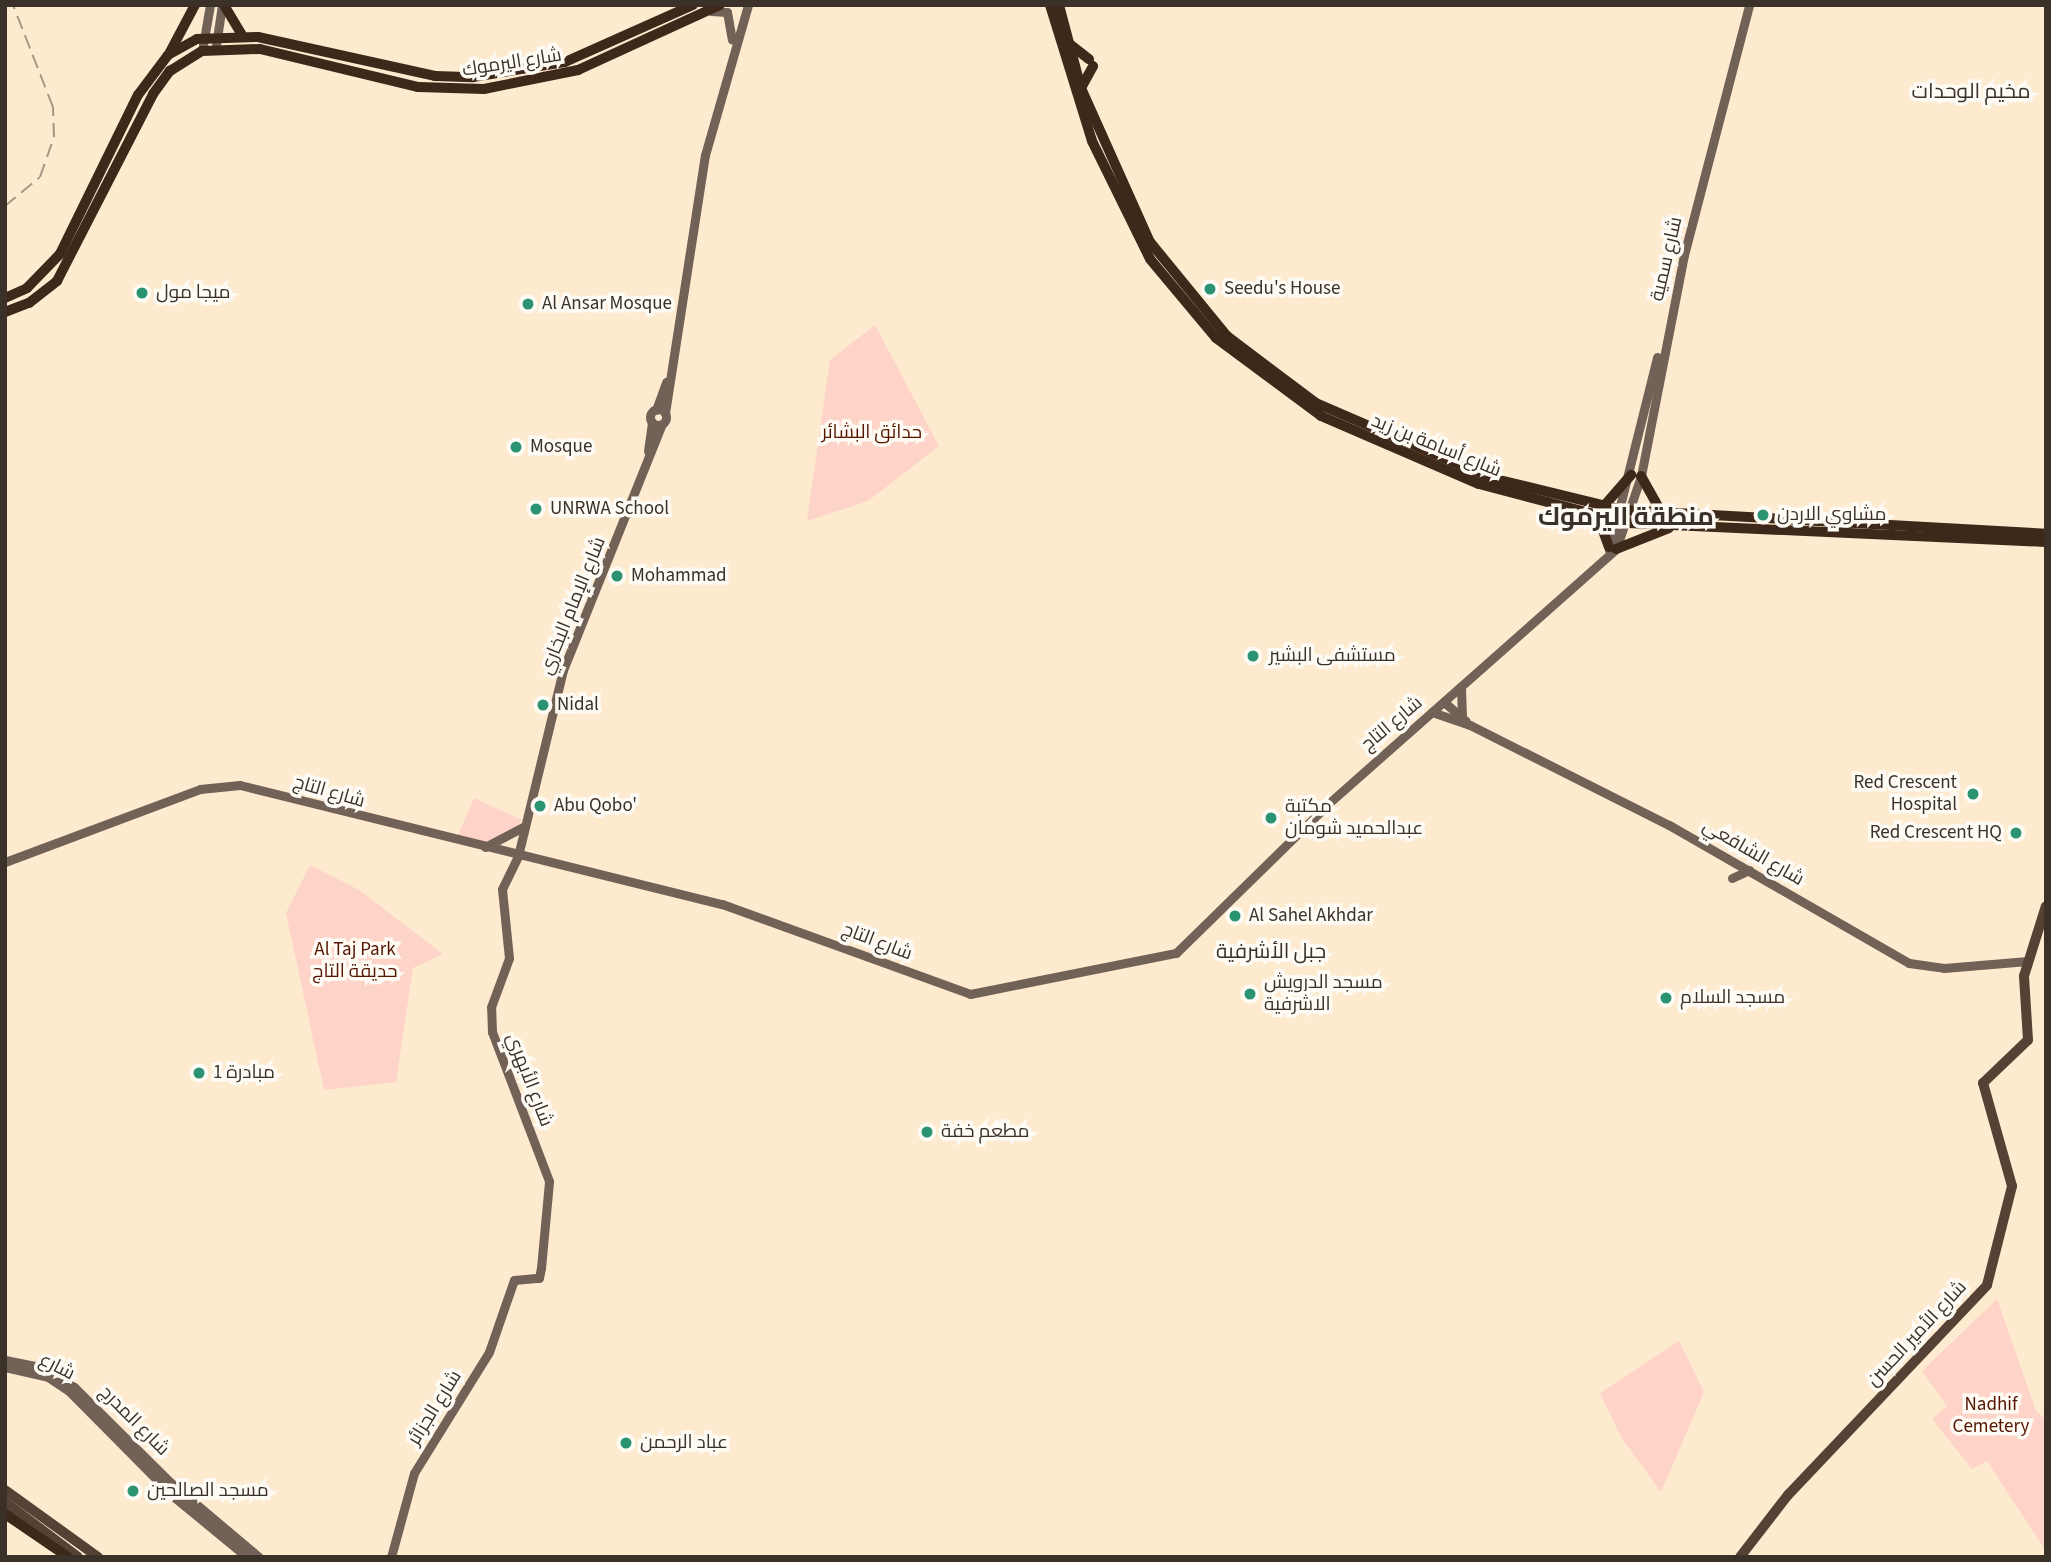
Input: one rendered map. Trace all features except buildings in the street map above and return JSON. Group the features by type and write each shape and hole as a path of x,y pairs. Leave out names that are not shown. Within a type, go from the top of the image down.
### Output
{"highway":[{"path":"168,55 195,5"},
{"path":"223,5 243,37"},
{"name":"شارع اليرموك","path":"5,298 27,288 60,254 138,96 168,55 204,37 243,37 435,76 473,77 565,62 693,5"},
{"name":"شارع اليرموك","path":"5,312 29,303 57,281 153,94 170,71 202,51 260,48 418,87 484,89 578,70 720,5"},
{"name":"شارع أسامة بن زيد","path":"1050,5 1064,67 1124,215 1169,286 1216,338 1303,405 1385,446 1479,484 1671,527 2046,542"},
{"name":"شارع أسامة بن زيد","path":"1059,5 1081,88 1150,242 1200,307 1264,367 1317,403 1405,445 1497,481 1600,512"},
{"path":"1067,41 1091,62 1081,88"},
{"path":"1664,517 1636,476 1600,512 1611,551 1671,527"},
{"name":"شارع أسامة بن زيد","path":"1625,517 2046,534"},
{"path":"5,1514 68,1557"}],"main road":[{"name":"شارع الأمير الحسن","path":"1740,1557 1788,1494 1987,1285 2012,1186 1983,1083 2028,1040 2028,961 2046,906"},
{"path":"5,1490 98,1557"},
{"path":"5,1502 78,1557"}],"street":[{"path":"202,51 210,5"},
{"path":"215,50 223,5"},
{"path":"661,412 705,155 732,45 748,5"},
{"name":"شارع سمية","path":"1625,517 1746,5"},
{"path":"707,12 727,12 732,45"},
{"name":"شارع الإمام البخاري","path":"648,453 652,422 661,412"},
{"name":"شارع الإمام البخاري","path":"519,856 523,827 564,670 611,562 648,453 663,424 661,412"},
{"path":"652,422 663,424"},
{"name":"شارع التاج","path":"5,862 200,789 236,785 722,904 933,982 987,994 1176,953 1329,803 1461,688 1611,551 1625,517"},
{"path":"1461,688 1462,717"},
{"name":"شارع الشافعي","path":"1444,702 1470,724"},
{"name":"شارع الشافعي","path":"1432,712 1470,724 1749,870 1909,963 1944,968 2028,961"},
{"path":"484,847 523,827"},
{"name":"شارع الأبهري","path":"514,1280 539,1278 549,1185 492,1032 509,952 502,889 519,856"},
{"path":"1732,878 1749,870"},
{"name":"شارع الجزائر","path":"391,1557 412,1479 495,1340 514,1280"},
{"name":"شارع المدرج","path":"5,1360 49,1374 81,1398 241,1550 259,1557"},
{"name":"شارع","path":"5,1367 49,1374"},
{"path":"230,1557 241,1550"}],"green space":[{"name":"حدائق البشائر","path":"875,325 939,446 868,501 807,521 830,360"},
{"path":"474,798 522,820 515,831 489,845 458,835"},
{"name":"Al Taj Park حديقة التاج","path":"310,865 359,890 443,954 413,968 396,1082 324,1090 286,913"},
{"name":"Nadhif Cemetery","path":"1997,1299 2036,1411 2046,1420 2046,1551 1987,1461 1972,1469 1932,1419 1947,1406 1922,1371"},
{"path":"1679,1341 1704,1392 1661,1492 1621,1437 1600,1393"}],"railway":[{"path":"5,206 40,177 54,137 53,107 13,5"}],"place":[{"name":"Seedu's House","path":"1210,289"},
{"name":"ميجا مول","path":"142,293"},
{"name":"Al Ansar Mosque","path":"528,304"},
{"name":"Mosque","path":"516,447"},
{"name":"UNRWA School","path":"536,509"},
{"name":"مشاوي الاردن","path":"1763,515"},
{"name":"Mohammad","path":"617,576"},
{"name":"مستشفى البشير","path":"1253,656"},
{"name":"Nidal","path":"543,705"},
{"name":"Red Crescent Hospital","path":"1973,794"},
{"name":"Abu Qobo'","path":"540,806"},
{"name":"مكتبة عبدالحميد شومان","path":"1271,818"},
{"name":"Red Crescent HQ","path":"2016,833"},
{"name":"Al Sahel Akhdar","path":"1235,916"},
{"name":"مسجد الدرويش الاشرفية","path":"1250,994"},
{"name":"مسجد السلام","path":"1666,998"},
{"name":"مبادرة 1","path":"199,1073"},
{"name":"مطعم خفة","path":"927,1132"},
{"name":"عباد الرحمن","path":"626,1443"},
{"name":"مسجد الصالحين","path":"133,1491"}],"district":[{"name":"مخيم الوحدات","path":"1971,91"},
{"name":"منطقة اليرموك","path":"1626,517"},
{"name":"جبل الأشرفية","path":"1271,951"}]}
